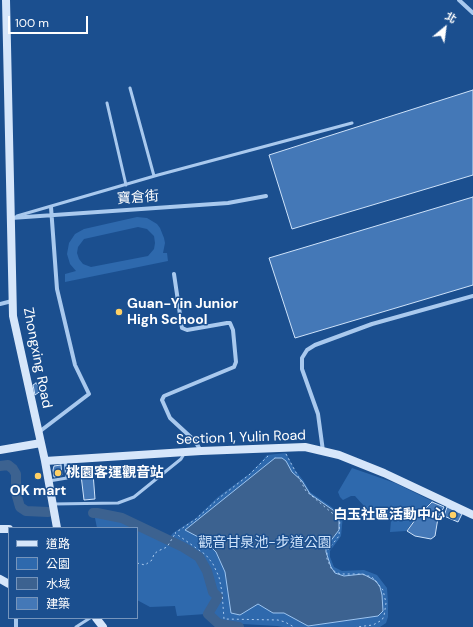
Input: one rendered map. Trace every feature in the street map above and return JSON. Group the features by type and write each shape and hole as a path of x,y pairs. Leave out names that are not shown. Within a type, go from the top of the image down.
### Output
{"street":[{"name":"Zhongxing Road","path":"6,0 13,316 54,504 57,527"},
{"path":"459,0 473,13"},
{"name":"寶倉街","path":"11,218 228,203 266,196"},
{"path":"39,432 89,394 75,365 57,289 51,207"},
{"path":"174,274 182,328 187,330 227,322 230,323 233,330 236,362 234,366 164,396 162,400 170,418 195,441 200,451"},
{"path":"323,452 318,414 302,369 302,358 306,350 315,345 372,324 473,296"},
{"path":"0,304 12,301"},
{"path":"0,450 41,443"},
{"name":"Section 1, Yulin Road","path":"45,461 200,451 305,447 339,455 384,473 473,515"},
{"path":"97,619 103,627"}],"lane":[{"path":"130,88 154,176"},
{"path":"107,103 126,185"},
{"path":"11,218 154,176 352,123"},
{"path":"54,504 118,503 134,497 181,458 185,452"},
{"path":"49,481 68,478 64,460"},
{"path":"76,627 88,619"}],"path":[{"path":"138,563 145,565 152,560 154,554 167,547 175,533 196,519 262,463 268,455 270,449"},
{"path":"286,455 306,491 340,517 339,536 327,551 327,559 332,570 340,574 361,574 372,577 378,582 383,590 386,603 382,620 373,625 356,627"},
{"path":"175,533 206,555 213,564 219,577 222,592 224,619 278,620 294,627"}],"green space":[{"path":"137,217 147,218 157,224 160,228 165,243 163,253 167,253 168,261 65,282 65,274 76,271 70,264 67,254 69,243 75,234 84,229","holes":["138,227 147,229 154,236 155,243 154,249 148,256 91,267 83,264 79,259 77,253 78,247 84,239"]},
{"name":"觀音甘泉池-步道公園","path":"286,453 295,470 310,492 343,515 341,536 330,551 330,557 334,567 342,571 364,570 377,575 387,588 388,617 386,623 380,627 283,627 225,623 218,626 206,614 177,616 175,606 150,607 138,601 138,527 97,527 94,513 122,518 168,540 173,533 196,518 218,497 249,474 267,455"},
{"path":"352,468 395,483 432,501 417,516 406,531 390,532 391,520 383,517 373,518 355,496 351,496 343,500 340,497 338,492"}],"water":[{"name":"觀音甘泉池-步道公園","path":"275,458 282,458 286,461 292,472 302,481 310,494 333,510 339,518 339,530 326,547 326,552 331,567 335,573 344,576 363,574 376,581 380,587 382,595 383,611 378,616 308,626 284,613 273,613 258,604 240,615 231,613 225,572 216,552 204,540 185,530"}],"building":[{"path":"473,90 473,175 292,229 269,155"},
{"path":"473,197 473,285 295,338 269,258"},
{"path":"36,383 38,386 39,384 42,390 35,395 33,385"},
{"name":"桃園客運觀音站","path":"61,465 62,475 54,477 54,466"},
{"path":"93,473 95,499 84,500 81,475"},
{"path":"432,502 444,507 438,518 435,536 431,539 415,536 407,531 418,516"},
{"name":"白玉社區活動中心","path":"447,507 462,514 458,522 444,516"}],"waterway":[{"path":"0,466 8,465 16,474 16,493 20,507 26,511 48,512"},
{"path":"93,513 122,518 183,547 199,557 207,571 213,592 218,597 208,614 219,624 239,627"}],"place":[{"name":"Guan-Yin Junior High School","path":"119,312"},
{"name":"桃園客運觀音站","path":"58,473"},
{"name":"OK mart","path":"38,476"},
{"name":"白玉社區活動中心","path":"453,515"}]}
